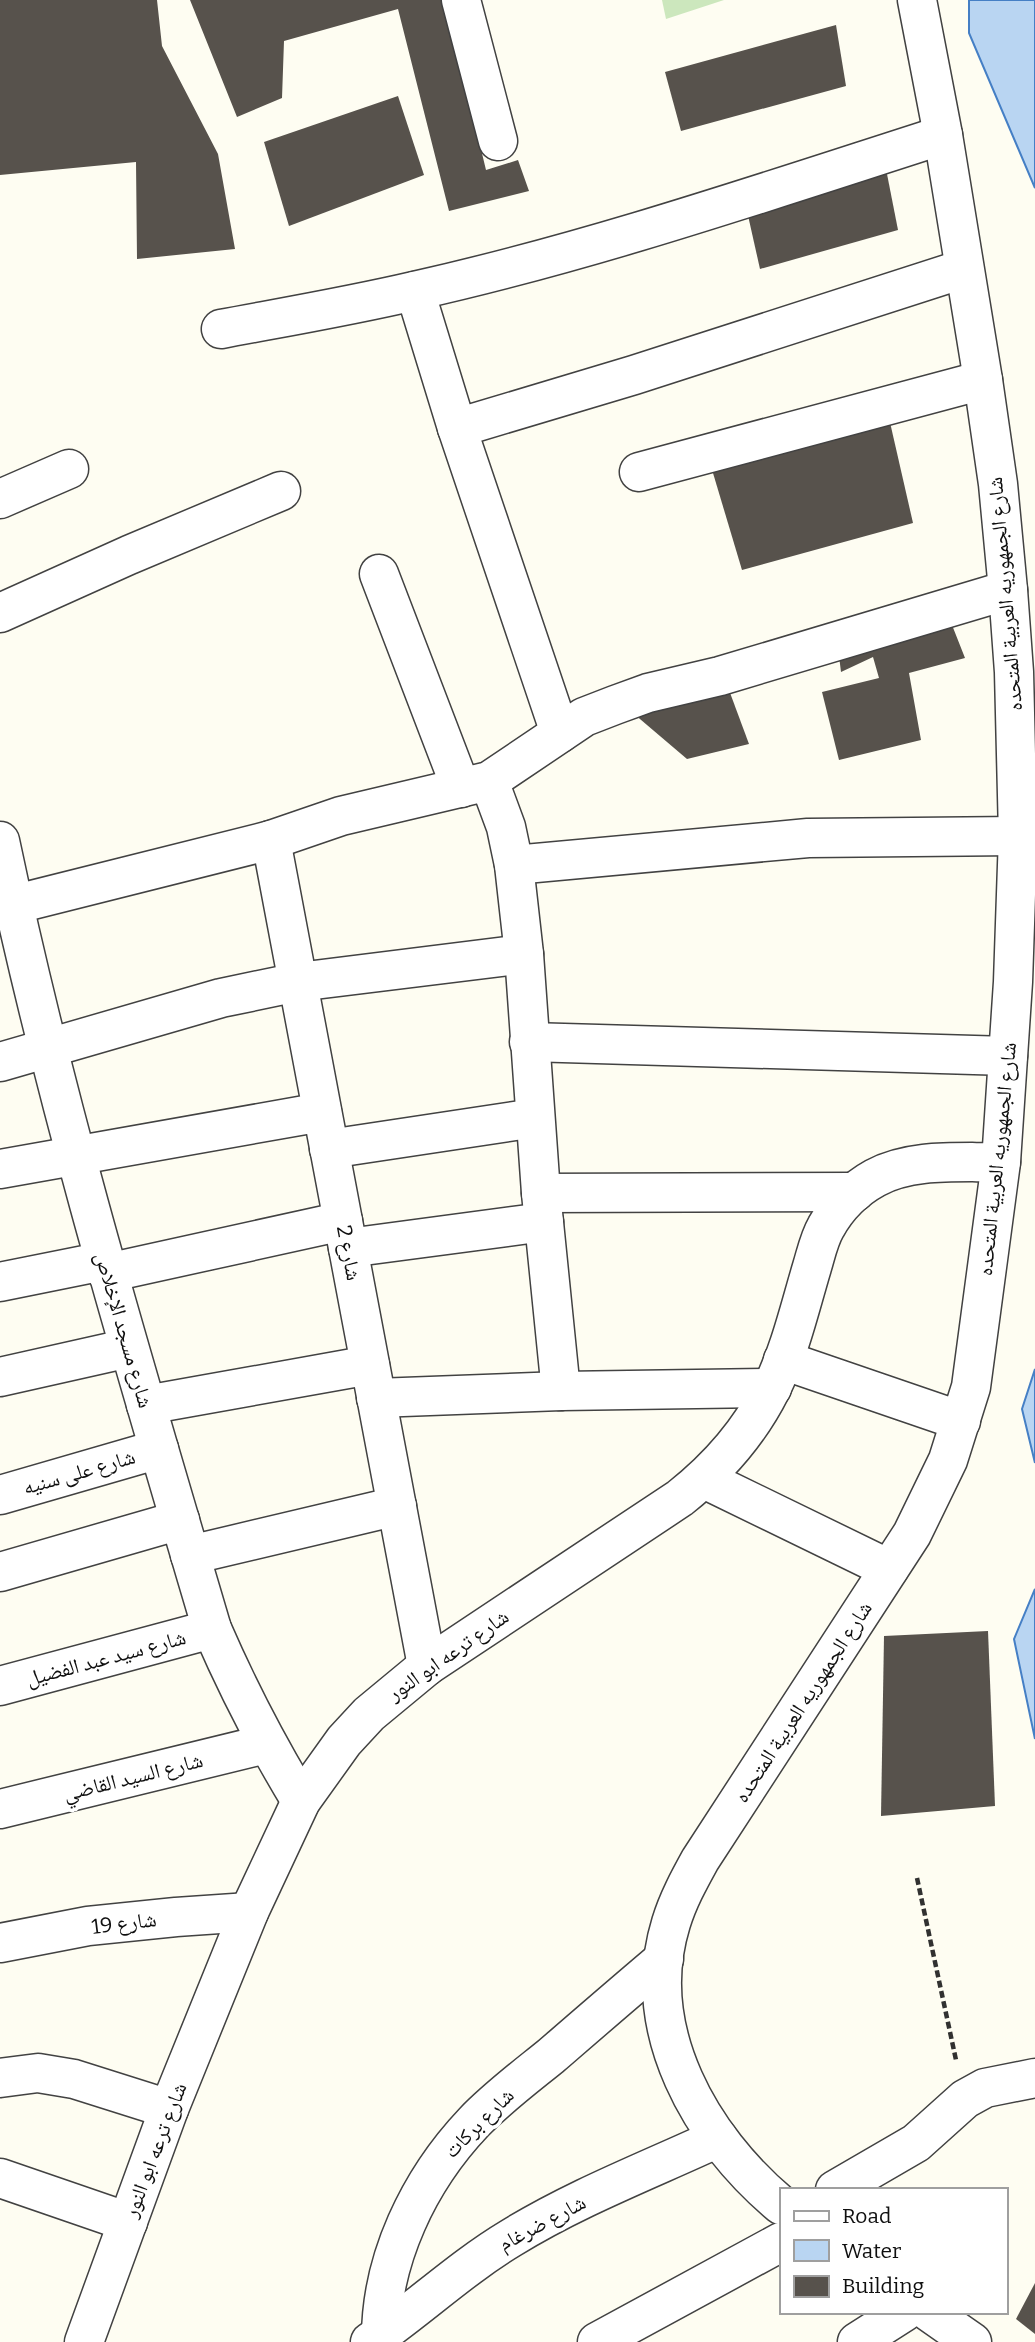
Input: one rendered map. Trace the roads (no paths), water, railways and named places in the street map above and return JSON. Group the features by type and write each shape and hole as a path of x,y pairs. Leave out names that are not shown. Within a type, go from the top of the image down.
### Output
{"street":[{"path":"461,0 498,141"},
{"name":"شارع الجمهوريه العربية المتحده","path":"780,2204 741,2166 718,2138 692,2098 673,2054 663,2007 664,1959 683,1891 700,1860 890,1569 931,1498 948,1460 961,1421 977,1351 1001,1162 1013,982 1018,836 1014,672 998,484 943,135 917,0"},
{"path":"221,329 415,291 683,218 943,135"},
{"path":"457,428 634,375 963,269"},
{"path":"415,291 457,428 560,733"},
{"path":"639,472 983,380"},
{"path":"0,499 69,469"},
{"path":"0,613 281,491"},
{"path":"379,574 475,785 506,827 514,865 524,954 542,1207 561,1391"},
{"path":"7,906 271,840 341,816 475,785 584,717 648,693 720,676 1008,590"},
{"path":"514,865 808,838 1018,836"},
{"name":"شارع 2","path":"271,840 426,1666"},
{"name":"شارع مسجد الإخلاص","path":"0,841 7,906 105,1267 212,1629 235,1683 266,1744 301,1801"},
{"path":"0,1062 221,998 298,982 524,954"},
{"path":"530,1042 1008,1056"},
{"path":"0,1169 322,1112"},
{"path":"329,1149 536,1118"},
{"name":"شارع ترعه ابو النور","path":"84,2342 169,2109 249,1912 301,1801 321,1770 352,1732 397,1689 426,1666 680,1498 704,1479 753,1421 777,1374 824,1229 838,1209 855,1192 875,1178 921,1165 1001,1162"},
{"path":"0,1282 542,1207 855,1192"},
{"path":"0,1377 129,1348"},
{"path":"146,1405 373,1381 561,1391 777,1374 961,1421"},
{"name":"شارع على سنيه","path":"0,1495 159,1449"},
{"path":"704,1479 890,1569"},
{"path":"0,1572 185,1537 397,1506"},
{"name":"شارع سيد عبد الفضيل","path":"0,1686 212,1629"},
{"name":"شارع السيد القاضي","path":"0,1809 266,1744"},
{"name":"شارع 19","path":"0,1943 88,1926 249,1912"},
{"name":"شارع بركات","path":"377,2339 387,2284 400,2238 419,2195 444,2155 475,2120 664,1959"},
{"path":"0,2078 38,2073 74,2079 169,2109"},
{"path":"838,2188 916,2143 965,2099 985,2088 1035,2078"},
{"name":"شارع ضرغام","path":"377,2339 481,2257 513,2236 718,2138"},
{"path":"0,2178 128,2222"},
{"path":"597,2342 780,2243"},
{"path":"857,2342 901,2314"},
{"path":"932,2314 972,2342"}],"water":[{"path":"969,0 1035,0 1035,188 969,33"},
{"path":"1035,1369 1035,1463 1022,1409"},
{"path":"1035,1589 1035,1739 1014,1639"}]}
